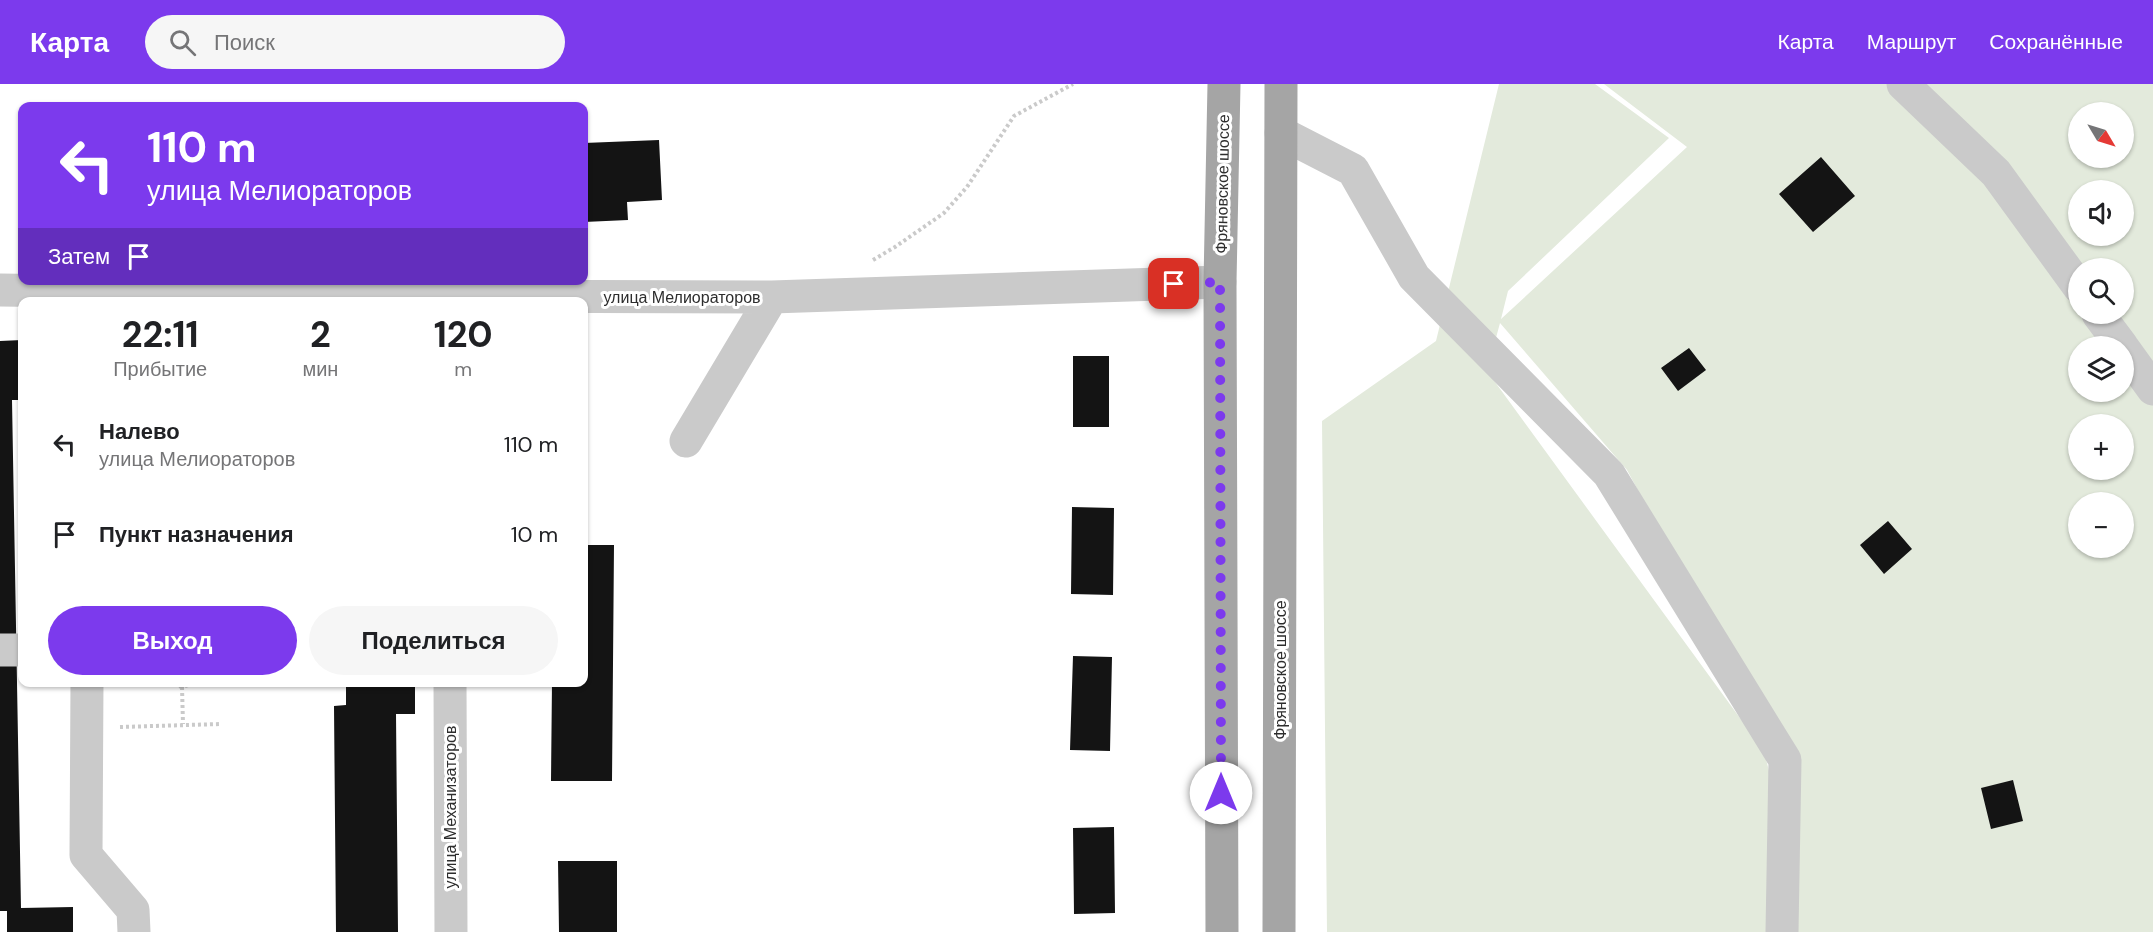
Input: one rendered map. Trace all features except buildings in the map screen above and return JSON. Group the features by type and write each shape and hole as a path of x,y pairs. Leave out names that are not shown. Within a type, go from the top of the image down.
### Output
{"main road":[{"name":"Фряновское шоссе","path":"1222,932 1220,282 1224,84"},
{"name":"Фряновское шоссе","path":"1279,932 1281,84"}],"street":[{"path":"1903,84 1996,173 2068,272"},
{"path":"1281,133 1353,170 1414,277 1610,474 1785,760 1782,932"},
{"name":"улица Мелиораторов","path":"588,298 855,295 1220,282"},
{"name":"улица Мелиораторов","path":"0,290 333,297"},
{"path":"686,441 772,297"},
{"path":"2134,363 2153,389"},
{"path":"0,650 18,650"},
{"path":"87,687 86,855 133,910 134,932"},
{"name":"улица Механизаторов","path":"450,687 451,932"}],"path":[{"path":"855,295 866,264 896,247 944,213 967,187 1014,116 1074,84"},
{"path":"183,687 183,724"},
{"path":"87,729 221,724"}],"shaded area":[{"path":"1499,84 1595,84 1669,138 1508,291 1501,319 1687,147 1604,84 2153,84 2153,932 1327,932 1322,421 1436,341","holes":["1500,323 1627,470 1773,739 1772,783 1764,751 1487,371"]}],"route":[{"path":"1174,284 1220,282 1221,793"}]}
